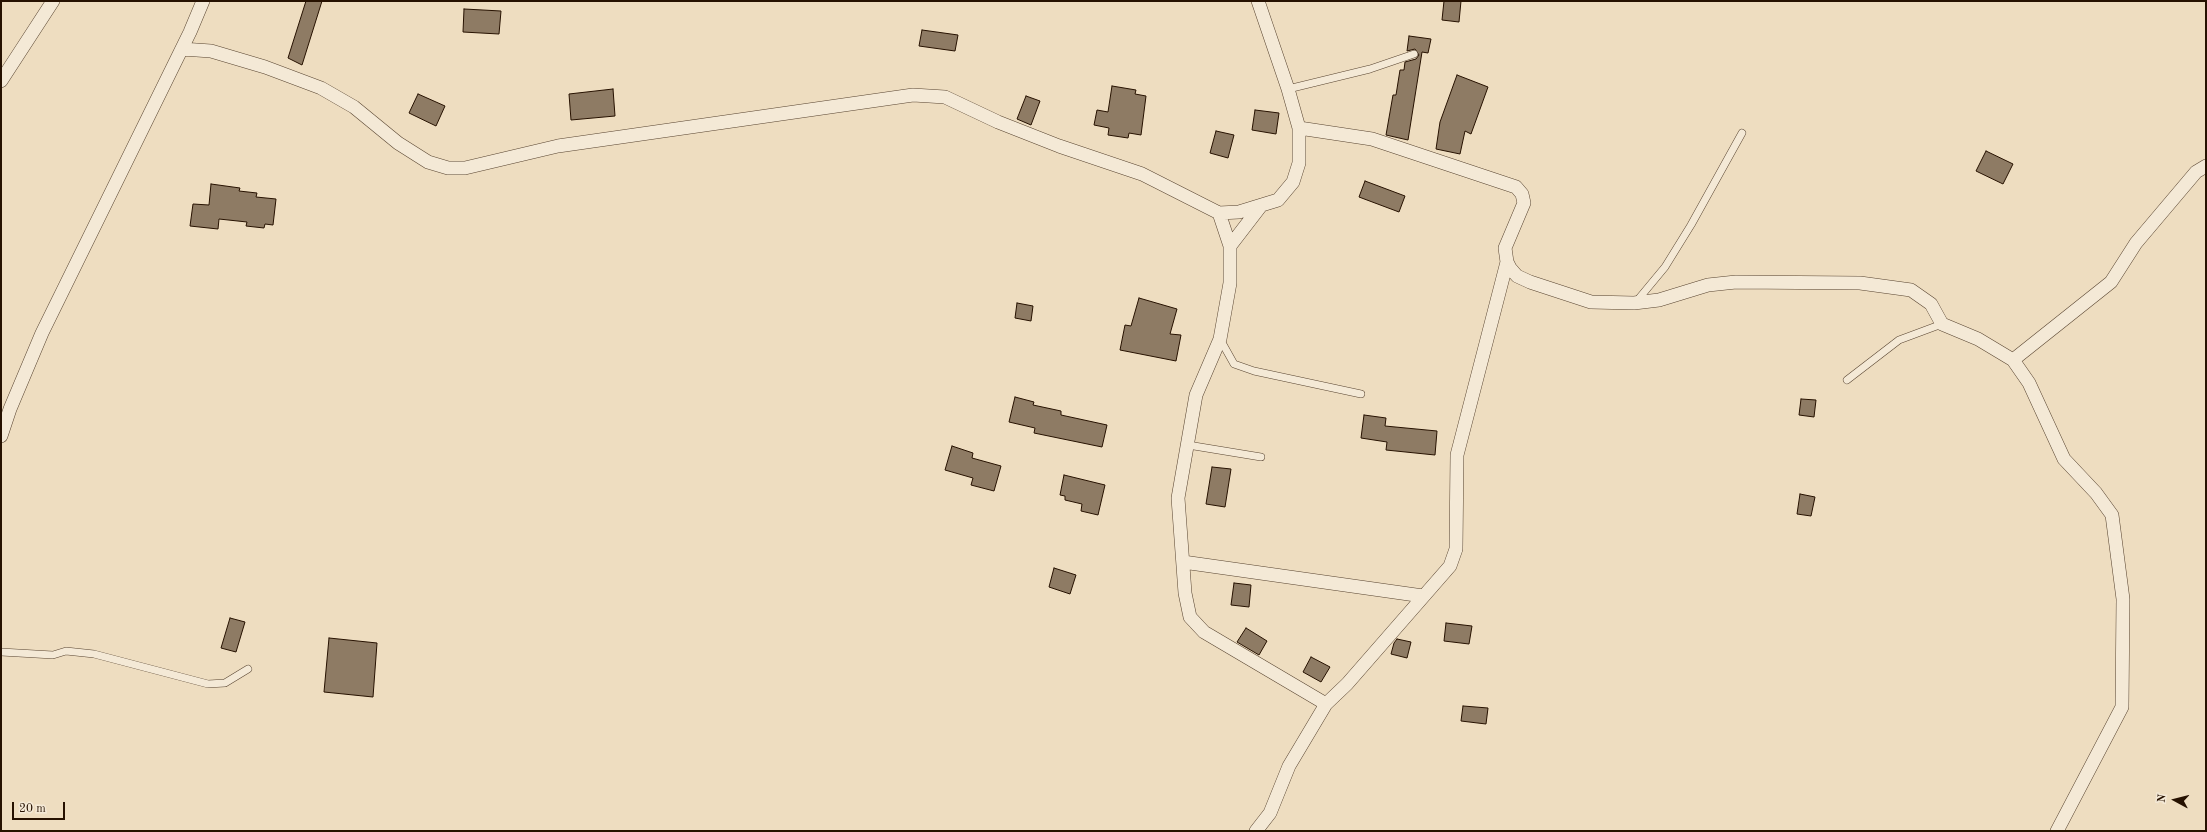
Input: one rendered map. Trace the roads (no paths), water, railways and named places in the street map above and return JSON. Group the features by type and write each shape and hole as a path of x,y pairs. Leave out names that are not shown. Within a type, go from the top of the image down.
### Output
{"street":[{"path":"1,81 53,1"},
{"path":"1,436 10,409 42,333 182,49 202,1"},
{"path":"182,49 211,51 265,67 321,88 354,107 398,143 428,162 448,168 465,168 558,146 913,95 945,97 998,122 1059,146 1142,174 1219,213 1239,212 1260,207 1278,200 1293,182 1299,163 1299,128 1288,89 1258,1"},
{"path":"1299,128 1372,139 1516,187 1522,194 1524,203 1505,248 1507,262 1517,276 1538,285 1591,302 1634,303 1659,300 1708,285 1736,282 1860,283 1911,290 1932,304 1942,324 1985,342 2013,360 2030,383 2064,459 2096,493 2112,515 2123,599 2122,706 2057,831"},
{"path":"2013,360 2111,282 2136,243 2196,172 2206,166"},
{"path":"1230,246 1260,207"},
{"path":"1219,213 1230,246 1230,283 1220,339 1196,395 1178,498 1185,593 1190,617 1204,632 1326,704"},
{"path":"1256,831 1270,813 1289,766 1326,704 1347,684 1450,566 1456,549 1457,455 1507,262"},
{"path":"1183,562 1423,596"}],"lane":[{"path":"1288,89 1370,69 1414,54"},
{"path":"1634,303 1665,267 1688,231 1742,133"},
{"path":"1847,380 1899,340 1942,324"},
{"path":"1220,339 1234,364 1254,371 1361,394"},
{"path":"1188,446 1261,457"},
{"path":"1,652 53,655 66,651 94,654 208,684 225,683 248,669"}]}
